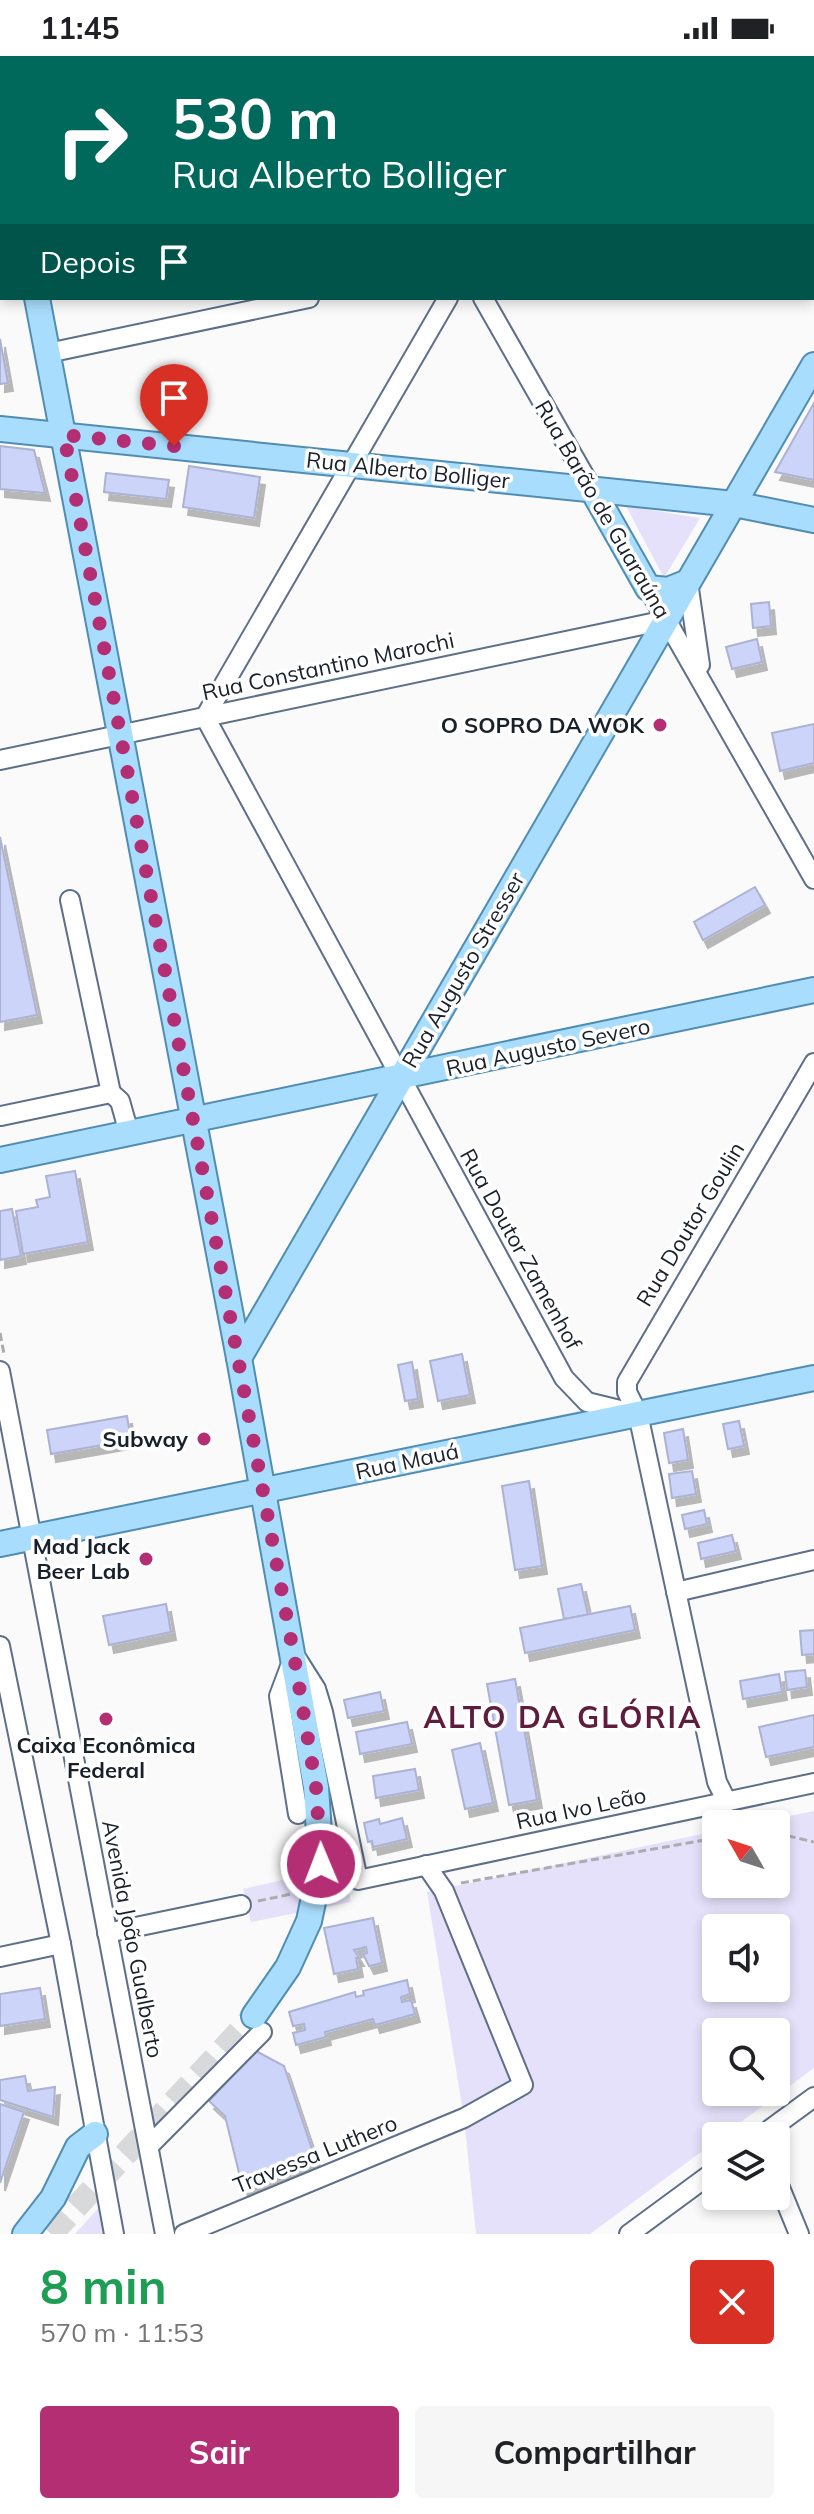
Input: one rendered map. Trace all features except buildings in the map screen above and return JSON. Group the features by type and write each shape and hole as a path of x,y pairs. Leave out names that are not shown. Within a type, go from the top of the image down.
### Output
{"main road":[{"path":"37,300 239,1358 320,1816 327,1886 258,2024"},
{"name":"Rua Augusto Stresser","path":"239,1358 814,365"},
{"name":"Rua Alberto Bolliger","path":"0,429 734,504 814,520"},
{"name":"Rua Barão de Guaraúna","path":"592,489 648,588"},
{"path":"608,517 619,502 642,494"},
{"path":"648,588 668,590 688,582"},
{"name":"Rua Augusto Severo","path":"0,1160 814,990"},
{"name":"Rua Mauá","path":"0,1544 814,1378"},
{"path":"25,2234 53,2198 78,2147 95,2134"}],"street":[{"path":"48,353 300,300"},
{"path":"205,717 447,300"},
{"name":"Rua Barão de Guaraúna","path":"484,300 592,489"},
{"name":"Rua Barão de Guaraúna","path":"688,582 695,649 723,719"},
{"name":"Rua Barão de Guaraúna","path":"648,588 814,879"},
{"name":"Rua Constantino Marochi","path":"0,760 666,620"},
{"name":"Rua Doutor Zamenhof","path":"205,717 564,1378 587,1402 638,1414"},
{"path":"70,900 111,1093 120,1101 129,1133"},
{"name":"Rua Doutor Goulin","path":"638,1414 627,1392 632,1370 814,1063"},
{"path":"1,1116 111,1093"},
{"name":"Avenida João Gualberto","path":"0,1371 165,2234"},
{"path":"638,1414 717,1782 727,1802"},
{"path":"676,1592 814,1560"},
{"path":"0,1646 61,1944 114,2234"},
{"path":"294,1656 279,1696 298,1814"},
{"name":"Rua Ivo Leão","path":"294,1656 316,1689 323,1712 358,1880 814,1783"},
{"path":"426,1865 441,1887"},
{"name":"Travessa Luthero","path":"184,2234 464,2118 523,2085 441,1887"},
{"path":"107,1933 241,1905"},
{"path":"0,1957 61,1944"},
{"path":"149,2146 258,2024"},
{"path":"780,2122 814,2097"},
{"path":"629,2234 702,2180"},
{"path":"789,2210 799,2234"}],"path":[{"path":"790,1836 814,1842"},
{"path":"441,1887 702,1840"},
{"path":"241,1905 327,1886"}],"shaded area":[{"path":"626,506 700,518 664,578"},
{"path":"814,1811 814,2068 790,2086 790,2018 702,2018 702,2106 763,2106 741,2122 702,2122 702,2151 590,2234 476,2234 464,2118 427,1892 702,1834 702,1898 790,1898 790,1816"},
{"path":"343,1866 351,1902 251,1922 243,1889"},
{"path":"103,2203 108,2234 75,2234"}],"tunnel":[{"path":"51,2234 254,2016"}],"place":[{"name":"O SOPRO DA WOK","path":"660,725"},
{"name":"Subway","path":"204,1439"},
{"name":"Mad Jack Beer Lab","path":"146,1559"},
{"name":"Caixa Econômica Federal","path":"106,1719"}],"district":[{"name":"ALTO DA GLÓRIA","path":"563,1718"}],"route":[{"path":"174,446 64,435 294,1656 320,1816 321,1864"}]}
